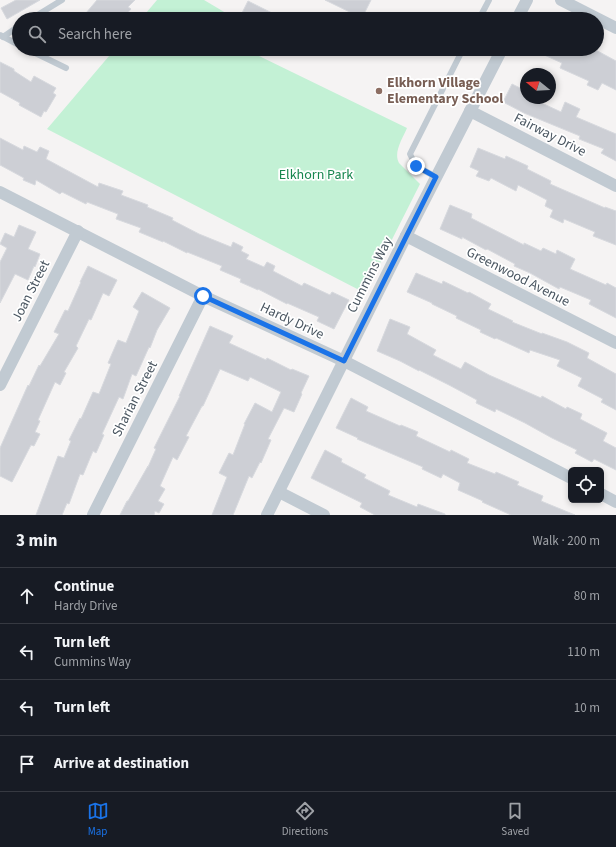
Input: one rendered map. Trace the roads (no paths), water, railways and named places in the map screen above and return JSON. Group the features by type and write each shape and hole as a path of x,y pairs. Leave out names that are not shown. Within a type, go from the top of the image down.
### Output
{"street":[{"path":"521,12 527,0"},
{"path":"561,0 585,12"},
{"path":"604,22 616,28"},
{"name":"Cummins Way","path":"267,515 406,236 498,56"},
{"name":"Fairway Drive","path":"470,111 616,186"},
{"name":"Hardy Drive","path":"0,192 203,296 344,361 568,476"},
{"name":"Joan Street","path":"0,385 78,231"},
{"name":"Greenwood Avenue","path":"406,236 616,343"},
{"name":"Sharian Street","path":"93,515 203,296"},
{"path":"279,492 324,515"},
{"path":"604,496 616,502"}],"lane":[{"path":"42,12 62,0"},
{"path":"483,12 489,0"},
{"path":"1,36 12,30"},
{"path":"1,36 12,42"},
{"path":"41,56 66,68"},
{"path":"436,177 416,166 410,154 459,56"}],"place":[{"name":"Elkhorn Village Elementary School","path":"379,91"}],"park label":[{"name":"Elkhorn Park","path":"316,175"}]}
